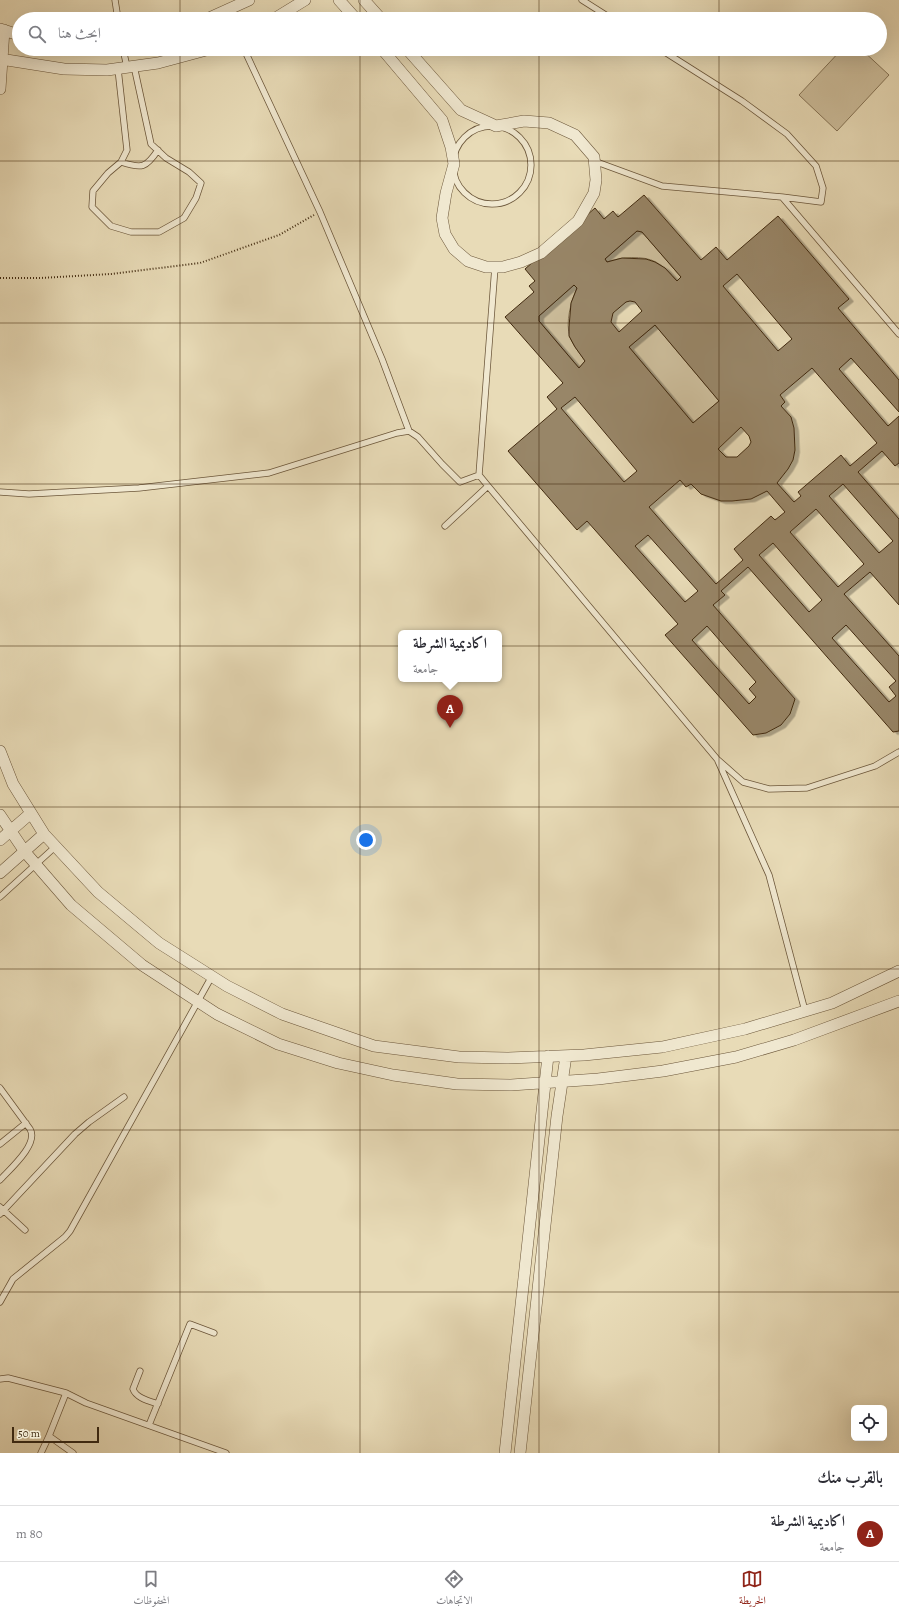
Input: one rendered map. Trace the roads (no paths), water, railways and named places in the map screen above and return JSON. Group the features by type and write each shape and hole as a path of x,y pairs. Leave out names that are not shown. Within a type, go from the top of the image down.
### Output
{"street":[{"path":"222,12 249,0"},
{"path":"285,12 305,0"},
{"path":"340,0 350,12"},
{"path":"364,0 375,12"},
{"path":"0,89 2,30 12,33"},
{"path":"1,59 64,69 126,68 158,63 184,56"},
{"path":"388,56 442,120 451,147 454,164 446,193 442,218 445,234 454,249 468,261 486,268 521,262 541,253 578,221 594,193 596,180 594,157 575,134 549,123 524,121 496,126 461,110 413,56"},
{"path":"0,751 14,784 44,834 98,892 159,943 227,986 282,1014 374,1046 459,1057 566,1056 662,1047 745,1029 832,1003 899,971"},
{"path":"0,840 31,813"},
{"path":"0,815 24,852 71,905 142,965 217,1014 278,1044 338,1063 393,1075 457,1084 511,1085 598,1079 664,1071 736,1057 794,1040 899,1001"},
{"path":"0,873 44,834"},
{"path":"505,1453 548,1056"},
{"path":"520,1453 556,1124 566,1056"}],"lane":[{"path":"115,0 117,12"},
{"path":"582,0 601,12"},
{"path":"124,56 126,68 127,150 121,162 108,172 92,191 92,207 111,226 131,232 159,232 184,218 196,198 201,183 189,172 166,158 151,144 126,68"},
{"path":"247,56 320,212 382,359 409,432"},
{"path":"594,161 662,186 821,202 823,188 816,166 787,134 742,101 671,56"},
{"path":"488,125 496,126 505,128 519,136 529,149 531,165 528,182 519,194 504,202 489,204 472,198 460,188 453,172 454,156 461,141 473,131 488,125"},
{"path":"121,162 140,166 147,164 158,150"},
{"path":"782,197 899,334"},
{"path":"495,267 479,475 488,486 717,759 743,782 769,790 807,788 875,766 899,752"},
{"path":"0,492 30,494 139,488 269,473 398,433 409,432 418,436 460,482 479,475"},
{"path":"445,526 488,486"},
{"path":"717,759 770,875 805,1011"},
{"path":"0,897 55,847"},
{"path":"0,1302 13,1279 65,1237 70,1231 212,976"},
{"path":"0,1088 32,1132 31,1143 0,1180"},
{"path":"25,1230 1,1211 75,1134 124,1097"},
{"path":"0,1144 26,1123"},
{"path":"149,1425 190,1324 214,1333"},
{"path":"140,1371 133,1389 134,1392 139,1397 158,1404"},
{"path":"0,1379 8,1378 66,1393 86,1403 226,1453"},
{"path":"41,1453 66,1393"},
{"path":"49,1436 74,1453"}],"place":[{"name":"اكاديمية الشرطة","path":"450,728"}]}
